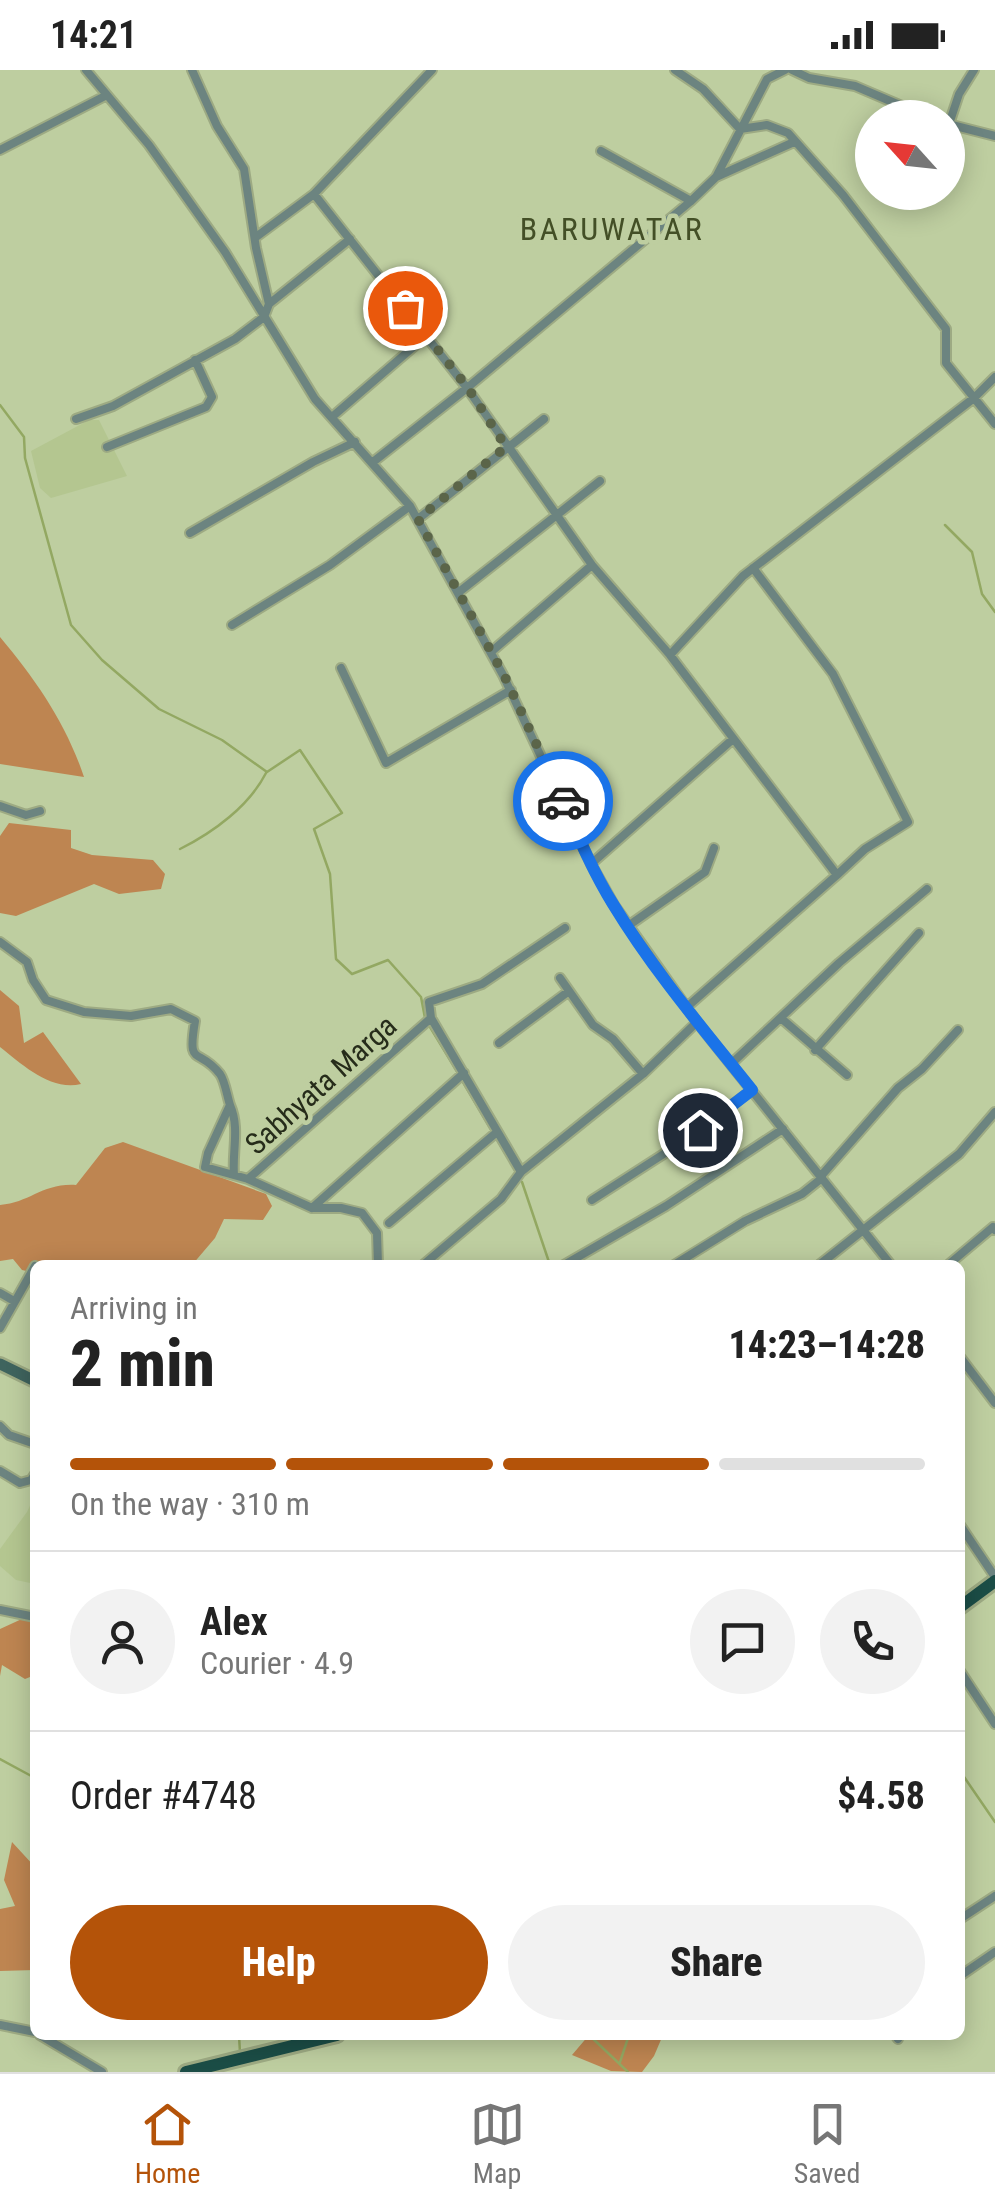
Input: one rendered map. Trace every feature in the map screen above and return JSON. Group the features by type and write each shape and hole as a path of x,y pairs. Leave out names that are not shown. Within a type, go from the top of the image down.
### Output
{"main road":[{"path":"0,1364 30,1379"},
{"path":"965,1603 995,1579"},
{"path":"186,2072 316,2040"}],"street":[{"path":"86,70 149,145 225,252 315,399 410,506 511,690 591,864 628,926 697,1022 888,1260"},
{"path":"192,70 217,126 244,169 269,304"},
{"path":"256,237 314,194 432,70"},
{"path":"675,70 704,89 740,129"},
{"path":"373,462 468,388 716,177 767,79 789,70 809,78 855,86 888,100"},
{"path":"957,100 974,70"},
{"path":"0,150 108,95"},
{"path":"740,129 767,126 788,134 842,195 946,329 946,364 995,424"},
{"path":"965,128 995,136"},
{"path":"716,177 794,142"},
{"path":"601,151 691,201"},
{"path":"314,194 468,388 592,565 670,655 837,875"},
{"path":"76,419 113,406 235,339 264,317 269,304 350,239"},
{"path":"332,417 418,343 423,332"},
{"path":"108,447 206,407 212,398 195,360"},
{"path":"670,655 752,568 974,398 995,377"},
{"path":"418,519 544,419"},
{"path":"190,533 312,462 355,442"},
{"path":"459,592 600,481"},
{"path":"232,625 330,565 410,506"},
{"path":"490,652 592,565"},
{"path":"688,1007 866,849 908,822 833,674 752,568"},
{"path":"341,668 386,763 511,690"},
{"path":"591,864 734,739"},
{"path":"0,806 26,815 40,812"},
{"path":"628,926 705,872 714,848"},
{"path":"731,1064 839,963 927,889"},
{"path":"431,1018 428,1002 482,984 566,928"},
{"path":"816,1050 918,933"},
{"path":"0,942 27,962 46,1000 84,1012 131,1016 171,1009 195,1022 190,1047 194,1055 220,1074 237,1127 232,1149 234,1175"},
{"path":"560,978 592,1025 612,1038 644,1074"},
{"path":"498,1044 569,991"},
{"name":"Sabhyata Marga","path":"248,1180 431,1018 521,1172"},
{"path":"782,1018 846,1075"},
{"path":"429,1260 501,1198 521,1172 644,1074 697,1022"},
{"path":"682,1260 745,1221 802,1194 822,1177 898,1088 922,1069 958,1030"},
{"path":"312,1208 464,1074"},
{"path":"592,1200 752,1090"},
{"path":"230,1106 208,1153 206,1167 248,1180 312,1208 362,1213 378,1232 378,1260"},
{"path":"825,1260 959,1154 995,1112"},
{"path":"573,1260 666,1206 784,1129"},
{"path":"389,1223 497,1132"},
{"path":"954,1260 995,1230"},
{"path":"0,1328 30,1275"},
{"path":"0,1293 14,1301"},
{"path":"965,1364 995,1403"},
{"path":"0,1426 8,1435 30,1442"},
{"path":"0,1471 20,1483 30,1480"},
{"path":"965,1534 995,1579"},
{"path":"0,1610 30,1616"},
{"path":"965,1679 995,1724"},
{"path":"965,1916 995,1896"},
{"path":"965,1973 995,1952"},
{"path":"0,2025 30,2032"},
{"path":"47,2040 102,2072"}],"shaded area":[{"path":"89,420 99,420 127,476 51,498 40,488 31,451"},
{"path":"0,637 49,703 84,777 0,764"},
{"path":"9,823 71,830 71,848 92,855 153,860 165,874 161,889 119,894 94,884 16,916 0,913 0,836"},
{"path":"0,990 19,1006 24,1043 43,1032 81,1084 48,1080 0,1047"},
{"path":"123,1142 266,1194 272,1206 263,1220 224,1219 215,1238 196,1260 30,1260 30,1272 22,1270 13,1259 0,1261 0,1205 54,1187 76,1185 105,1148"},
{"path":"30,1506 30,1583 16,1580 0,1566 0,1549"},
{"path":"30,1619 30,1677 25,1679 2,1665 0,1676 0,1629"},
{"path":"12,1842 30,1862 30,1970 0,1971 0,1909 15,1906 4,1880"},
{"path":"585,2040 661,2040 642,2072 611,2071 572,2055"}],"waterway":[{"path":"0,405 24,437 25,458 71,625 102,660 159,709 222,740 267,772 300,750 342,813 314,829 330,874 336,959 352,974 388,960 421,997 425,1018"},
{"path":"945,525 972,552 982,594 995,612"},
{"path":"180,849 229,817 266,773"},
{"path":"430,1027 458,1073"},
{"path":"463,1082 492,1131"},
{"path":"498,1141 507,1156"},
{"path":"522,1182 548,1260"},
{"path":"0,1759 30,1775"},
{"path":"965,1778 995,1822"},
{"path":"239,2040 240,2053"},
{"path":"594,2040 628,2072"},
{"path":"620,2062 627,2040"}],"way so far":[{"path":"405,308 468,388 506,447 418,519 504,675 563,801"}],"district":[{"name":"BARUWATAR","path":"612,229"}],"route":[{"path":"563,801 614,906 697,1022 752,1090 700,1130"}]}
